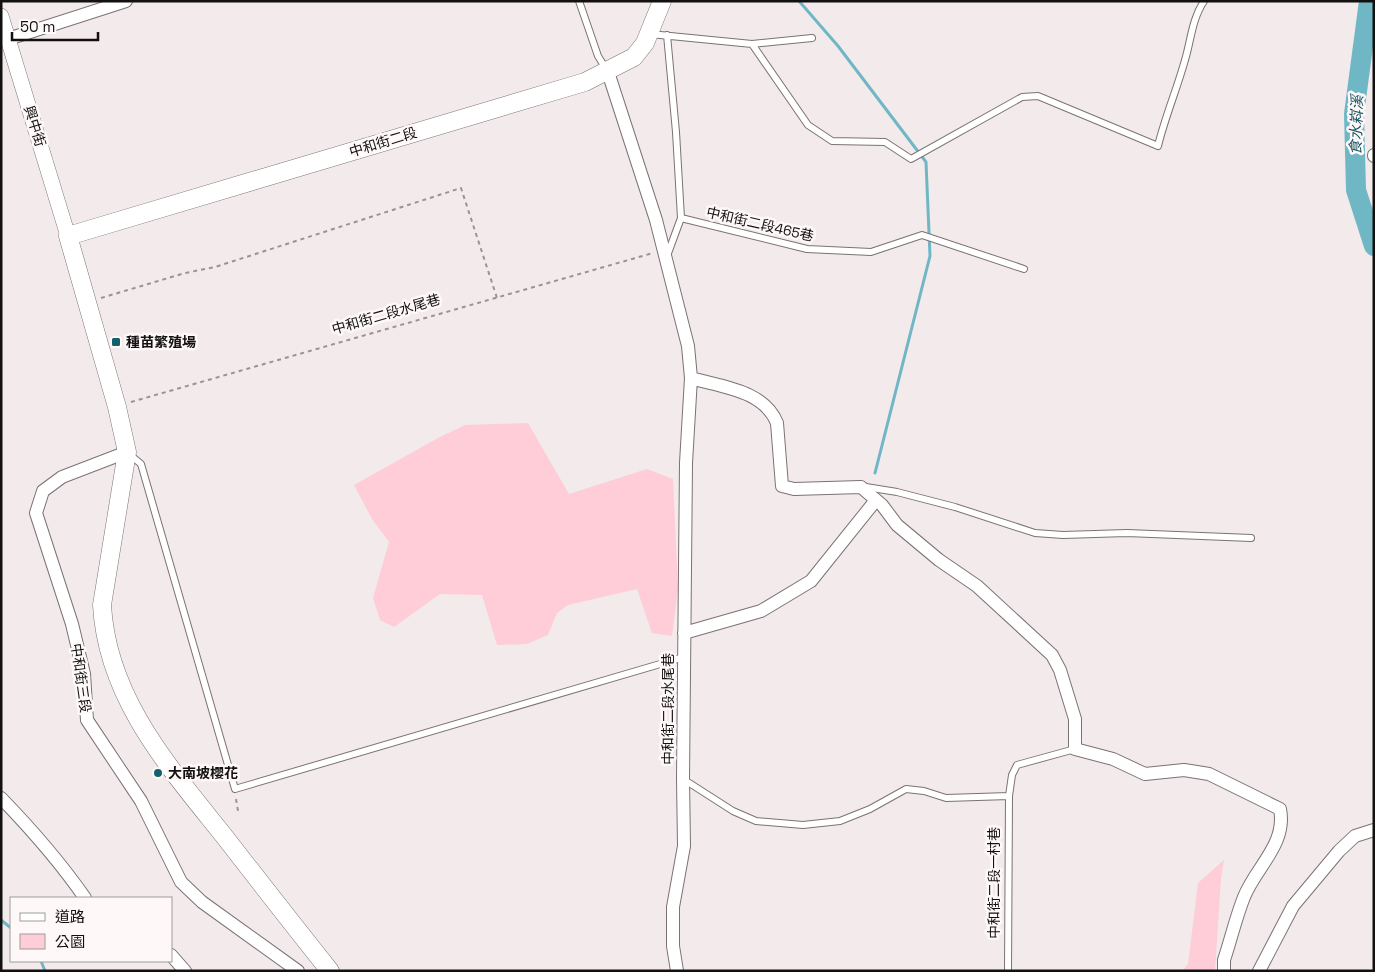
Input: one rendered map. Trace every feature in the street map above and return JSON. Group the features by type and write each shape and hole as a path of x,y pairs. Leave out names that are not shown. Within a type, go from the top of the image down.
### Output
{"main road":[{"name":"中和街二段","path":"68,236 585,82 608,72 634,57 649,34 662,1"},
{"path":"68,236 117,407 126,452 102,605 103,623 118,679 155,750 330,971"}],"street":[{"path":"8,39 126,1"},
{"name":"興中街","path":"1,16 68,236"},
{"name":"中和街二段水尾巷","path":"608,72 665,254 688,346 691,378 686,463 683,780"},
{"path":"691,378 754,396 774,414 777,423 782,486 794,489 861,487 876,500 897,525 939,560 977,586 1052,655 1060,670 1075,719 1075,749 1113,759 1145,774 1184,770 1209,774 1280,809 1282,820 1278,838 1244,895 1224,960 1224,971"},
{"name":"中和街三段","path":"126,452 62,477 42,491 36,512 72,624 84,674 87,720 141,801 181,882 202,902 298,971"},
{"path":"684,633 761,611 811,581 876,500"},
{"path":"677,971 673,946 673,907 684,846 683,780"},
{"path":"1,798 40,838 85,897"},
{"path":"1259,971 1293,906 1339,851 1356,836 1374,830"},
{"path":"172,956 185,971"}],"lane":[{"path":"579,1 598,56 608,72"},
{"path":"752,44 808,125 832,141 885,142 911,159 1022,97 1038,96 1158,146 1185,61 1198,10 1204,1"},
{"path":"649,34 752,44 812,38"},
{"path":"665,254 680,218 667,35"},
{"name":"中和街二段465巷","path":"680,218 807,249 871,252 922,234 1024,269"},
{"path":"126,452 141,464 234,789 684,657"},
{"path":"861,487 897,492 955,507 1035,533 1063,535 1127,533 1251,538"},
{"path":"1009,796 1012,775 1017,765 1075,749"},
{"name":"中和街二段水尾巷","path":"683,780 733,811 756,821 803,825 840,821 870,809 906,789 924,791 946,798 1009,796"},
{"name":"中和街二段一村巷","path":"1008,971 1009,796"}],"path":[{"path":"86,302 185,273 215,267 461,188 497,298"},
{"name":"中和街二段水尾巷","path":"117,407 497,298 665,254"},
{"path":"234,789 238,811"}],"green space":[{"path":"528,423 569,494 647,469 673,479 678,589 672,636 652,633 637,589 568,605 557,613 548,635 527,644 497,645 482,595 440,594 394,627 380,620 373,598 389,542 372,519 354,485 465,425"},
{"path":"1224,860 1215,971 1182,971 1188,964 1198,883"}],"waterway":[{"path":"799,1 838,46 926,162 930,256 875,473"},
{"name":"食水嵙溪","path":"1369,1 1354,114 1356,190 1374,246"},
{"path":"1,920 10,927"},
{"path":"41,962 45,971"}],"place":[{"name":"種苗繁殖場","path":"116,342"},
{"name":"大南坡櫻花","path":"158,773"}]}
